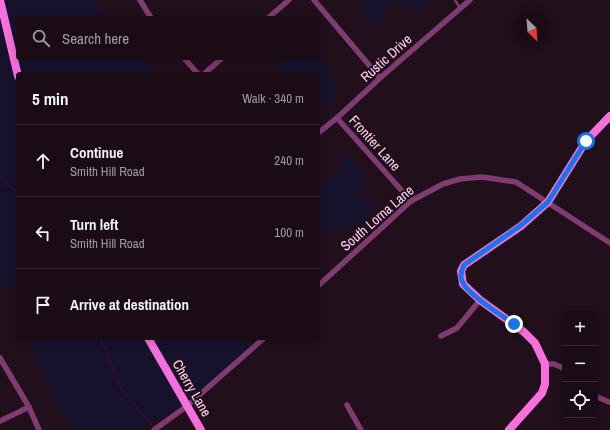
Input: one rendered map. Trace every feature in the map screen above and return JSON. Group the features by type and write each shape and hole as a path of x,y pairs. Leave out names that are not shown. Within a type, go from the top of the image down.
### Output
{"street":[{"path":"0,0 17,72"},
{"path":"140,0 150,16"},
{"path":"270,16 288,0"},
{"path":"314,0 380,78"},
{"name":"Rustic Drive","path":"320,131 337,118 380,78 470,0"},
{"path":"186,60 196,72"},
{"path":"206,72 220,60"},
{"path":"509,430 542,393 545,384 545,364 541,353 530,337 480,300 463,284 461,270 464,265 520,226 548,202 586,141 610,116"},
{"name":"Frontier Lane","path":"337,118 411,201"},
{"name":"South Lorna Lane","path":"320,284 411,201 442,184 460,179 482,177 516,182 610,243"},
{"path":"441,336 457,328 480,300"},
{"name":"Cherry Lane","path":"149,340 201,430"},
{"path":"154,430 187,406 262,340"},
{"path":"0,358 29,407 39,430"},
{"path":"545,364 554,364 562,368"},
{"path":"598,397 609,402"},
{"path":"347,405 361,430"},
{"path":"0,421 29,407"}],"lane":[{"path":"455,0 461,8"}],"shaded area":[{"path":"0,0 90,0 104,16 16,16 16,60 144,60 154,72 16,72 16,295 0,282"},
{"path":"361,0 390,0 384,13 383,21 364,22"},
{"path":"391,0 428,0 417,11"},
{"path":"320,53 327,64 338,96 320,106 320,72 274,72 283,60 320,60"},
{"path":"347,152 366,175 359,194 374,203 368,219 348,228 328,227 320,238 320,189 331,176"},
{"path":"28,340 254,340 257,345 187,406 134,430 72,430 58,406"}],"waterway":[{"path":"0,176 6,185 16,191"},
{"path":"100,340 108,354 120,387 154,428"}],"route":[{"path":"514,324 480,300 463,284 461,270 464,265 520,226 548,202 586,141"}]}
